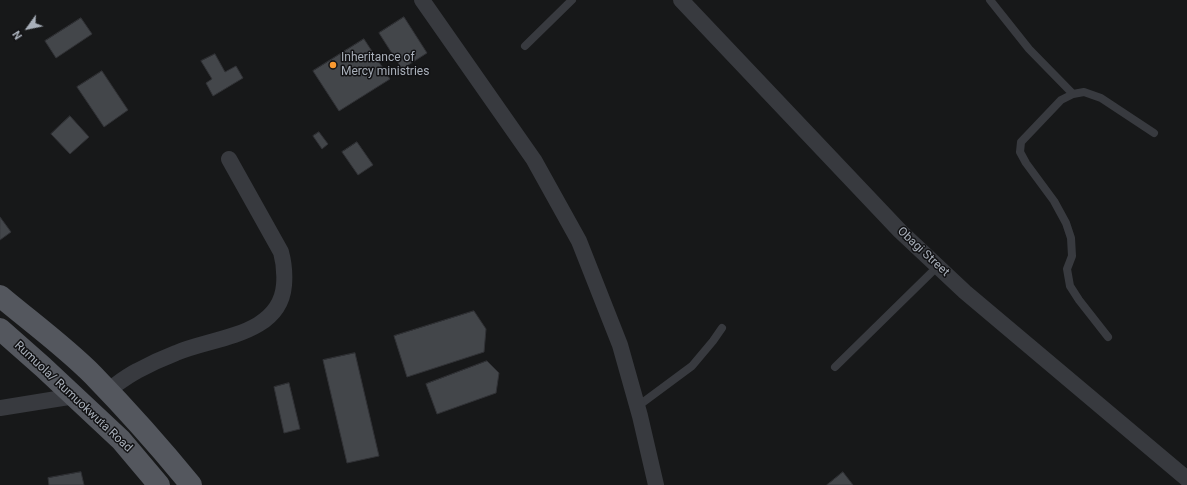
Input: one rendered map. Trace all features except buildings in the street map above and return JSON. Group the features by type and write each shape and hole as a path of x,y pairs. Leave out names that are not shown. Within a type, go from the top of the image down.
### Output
{"main road":[{"name":"Rumuola/ Rumuokwuta Road","path":"0,296 62,347 92,375 160,447 190,485"},
{"name":"Rumuola/ Rumuokwuta Road","path":"0,329 75,396 121,440 159,485"}],"street":[{"path":"422,0 534,160 579,241 620,345 638,406 656,485"},
{"name":"Obagi Street","path":"681,0 900,231 965,292 1187,479"},
{"path":"107,391 136,371 177,352 233,336 254,328 271,316 279,305 283,294 285,277 284,262 281,252 229,159"},
{"path":"0,408 75,396"}],"lane":[{"path":"525,46 572,0"},
{"path":"990,0 1029,49 1073,94"},
{"path":"1108,337 1070,286 1067,269 1072,256 1070,238 1066,223 1054,200 1026,163 1020,152 1021,142 1061,100 1073,94 1084,92 1101,98 1154,133"},
{"path":"835,367 938,266"},
{"path":"638,406 692,366 722,328"}],"place":[{"name":"Inheritance of Mercy ministries","path":"333,65"}]}
